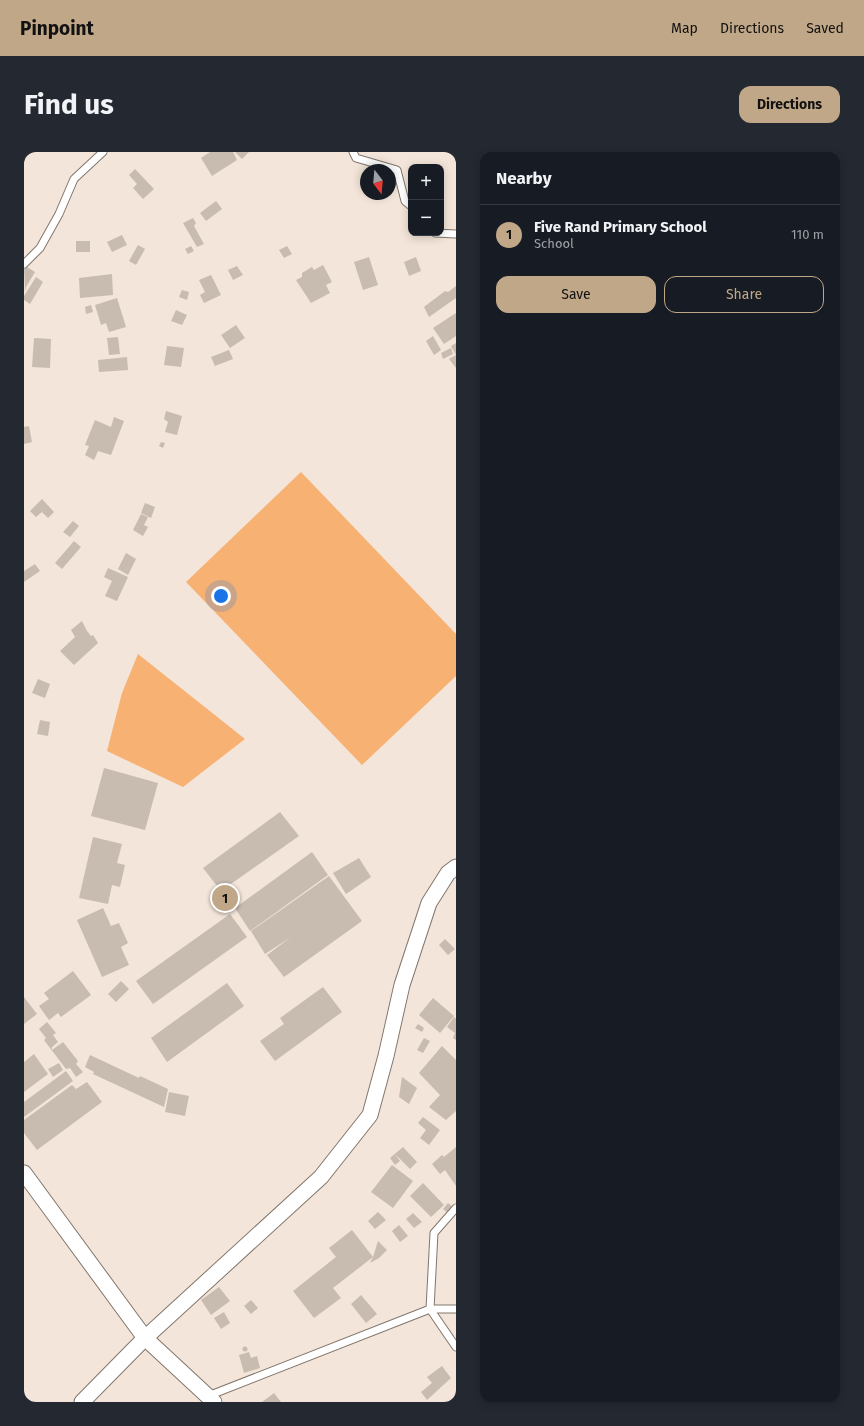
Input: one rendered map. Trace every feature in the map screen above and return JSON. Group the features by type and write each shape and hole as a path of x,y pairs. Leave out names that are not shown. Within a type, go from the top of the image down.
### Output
{"street":[{"path":"82,1402 145,1338 321,1177 370,1116 386,1056 402,985 429,903 448,873 456,867"},
{"path":"24,1173 145,1338 211,1399"}],"lane":[{"path":"24,264 40,248 59,214 74,180 103,152"},
{"path":"353,152 356,158 397,170 405,201 408,204"},
{"path":"444,233 456,234"},
{"path":"456,1208 434,1233 430,1309 456,1348"},
{"path":"211,1399 430,1309 456,1309"}],"shaded area":[{"path":"301,472 456,634 456,676 362,765 186,582"},
{"path":"138,654 245,739 183,787 107,751 122,693"}],"building":[{"path":"210,152 233,152 237,160 212,176 201,158"},
{"path":"235,152 249,152 242,159"},
{"path":"135,169 154,189 143,199 133,188 137,184 129,175"},
{"path":"216,201 222,209 206,221 200,213"},
{"path":"193,218 196,223 194,226 204,244 197,247 183,223"},
{"path":"122,235 127,245 112,252 107,242"},
{"path":"76,241 90,241 90,252 76,252"},
{"path":"138,245 145,249 136,265 129,261"},
{"path":"191,246 194,251 188,254 185,249"},
{"path":"287,246 292,254 284,258 279,250"},
{"path":"369,257 378,285 363,290 354,262"},
{"path":"416,257 421,271 409,276 404,262"},
{"path":"24,265 35,272 26,287 25,292"},
{"path":"323,265 332,282 326,285 330,293 311,303 296,280 302,277 302,273 312,267 314,270"},
{"path":"237,266 243,275 233,280 228,270"},
{"path":"112,274 113,295 80,298 79,278"},
{"path":"211,275 221,295 204,303 200,295 205,292 199,280"},
{"path":"36,277 43,282 30,304 24,300 24,296"},
{"path":"456,286 456,298 429,317 424,307 445,291 448,292"},
{"path":"182,290 189,292 187,300 179,297"},
{"path":"117,298 126,327 109,332 106,323 101,325 95,305"},
{"path":"91,305 93,312 86,314 85,307"},
{"path":"176,310 187,315 182,325 171,321"},
{"path":"456,313 456,336 444,344 433,328"},
{"path":"236,325 245,338 230,348 221,335"},
{"path":"433,336 441,350 434,355 426,341"},
{"path":"118,337 120,354 109,355 107,338"},
{"path":"34,338 51,339 50,368 32,367"},
{"path":"456,343 456,355 451,346"},
{"path":"167,346 184,348 181,367 164,365"},
{"path":"451,348 453,354 443,359 441,353"},
{"path":"229,350 233,359 215,366 211,357"},
{"path":"456,355 456,368 449,359"},
{"path":"127,357 128,370 99,372 98,360"},
{"path":"166,411 182,416 177,435 165,432 168,422 164,419"},
{"path":"114,417 124,421 111,455 98,451 94,460 85,455 89,446 85,445 95,420 111,427"},
{"path":"29,426 32,442 24,444 24,427"},
{"path":"161,442 165,443 163,448 159,446"},
{"path":"42,499 54,512 48,518 42,512 36,517 30,511"},
{"path":"145,503 155,507 151,518 141,513"},
{"path":"141,514 148,517 144,525 148,527 143,536 133,530"},
{"path":"73,521 79,526 70,537 63,532"},
{"path":"74,541 81,547 62,569 55,563"},
{"path":"126,553 136,559 128,575 118,569"},
{"path":"35,564 40,571 24,582 24,571"},
{"path":"108,568 128,577 117,601 105,596 112,581 104,577"},
{"path":"82,621 87,631 91,636 93,635 98,643 74,665 60,651 75,637 71,630"},
{"path":"38,679 50,684 45,698 32,693"},
{"path":"40,720 50,722 48,736 37,734"},
{"path":"104,768 158,783 145,830 91,816"},
{"path":"280,812 299,836 221,891 203,868"},
{"path":"93,837 122,844 117,863 125,865 120,887 112,885 108,904 79,898"},
{"path":"312,852 328,875 250,931 235,908"},
{"path":"359,858 371,877 346,894 333,873"},
{"path":"329,876 362,921 284,977 267,955 291,937 265,954 251,931"},
{"path":"103,908 111,926 119,923 128,943 121,947 129,965 102,977 77,920"},
{"path":"230,914 247,937 153,1004 136,981"},
{"path":"445,939 455,949 448,955 439,945"},
{"path":"73,971 91,995 61,1017 58,1013 49,1020 39,1006 49,999 44,993"},
{"path":"121,981 129,989 116,1002 108,994"},
{"path":"227,983 244,1006 167,1062 151,1038"},
{"path":"323,987 342,1012 275,1061 260,1041 284,1024 280,1018"},
{"path":"24,997 37,1014 24,1024"},
{"path":"433,998 454,1016 440,1033 419,1015"},
{"path":"454,1017 456,1019 456,1040 453,1038 455,1033 447,1027"},
{"path":"47,1022 56,1033 53,1035 58,1042 52,1047 52,1050 63,1042 78,1061 76,1064 83,1072 76,1077 70,1068 66,1069 44,1040 46,1038 39,1029"},
{"path":"418,1024 424,1028 422,1032 415,1028"},
{"path":"424,1038 430,1041 423,1053 417,1050"},
{"path":"442,1046 456,1060 456,1111 446,1120 429,1107 440,1095 419,1073"},
{"path":"34,1054 48,1074 24,1092 24,1062"},
{"path":"90,1055 139,1078 140,1076 168,1089 164,1107 93,1074 94,1072 85,1067"},
{"path":"59,1063 63,1070 53,1077 48,1069"},
{"path":"66,1071 73,1081 24,1117 24,1102"},
{"path":"402,1077 417,1088 409,1104 399,1097"},
{"path":"87,1082 102,1102 37,1150 24,1133 24,1120 72,1085 76,1089"},
{"path":"169,1092 189,1096 185,1116 165,1112"},
{"path":"423,1117 440,1130 429,1145 420,1138 426,1130 418,1123"},
{"path":"403,1147 417,1162 410,1169 395,1154 400,1161 395,1165 390,1158"},
{"path":"456,1147 456,1186 445,1170 440,1174 432,1164 442,1155 444,1157"},
{"path":"392,1165 413,1181 393,1208 371,1192"},
{"path":"423,1183 444,1205 431,1217 410,1196"},
{"path":"448,1203 453,1207 448,1213 443,1209"},
{"path":"378,1212 386,1220 375,1229 368,1221"},
{"path":"413,1213 422,1222 414,1228 406,1219"},
{"path":"399,1225 408,1236 400,1242 392,1231"},
{"path":"352,1230 373,1257 333,1288 341,1298 314,1318 293,1291 336,1257 329,1248"},
{"path":"378,1241 387,1250 379,1258 370,1263 373,1257"},
{"path":"219,1287 230,1301 211,1315 201,1300"},
{"path":"361,1295 377,1314 366,1323 351,1304"},
{"path":"251,1300 258,1308 251,1314 244,1306"},
{"path":"224,1312 230,1323 221,1329 214,1318"},
{"path":"245,1346 248,1349 245,1352 242,1349"},
{"path":"249,1352 251,1358 257,1356 260,1368 244,1373 239,1355"},
{"path":"442,1366 451,1378 427,1400 421,1392 432,1383 427,1377"},
{"path":"274,1393 281,1402 262,1402"}],"place":[{"name":"Five Rand Primary School","path":"225,898"}]}
